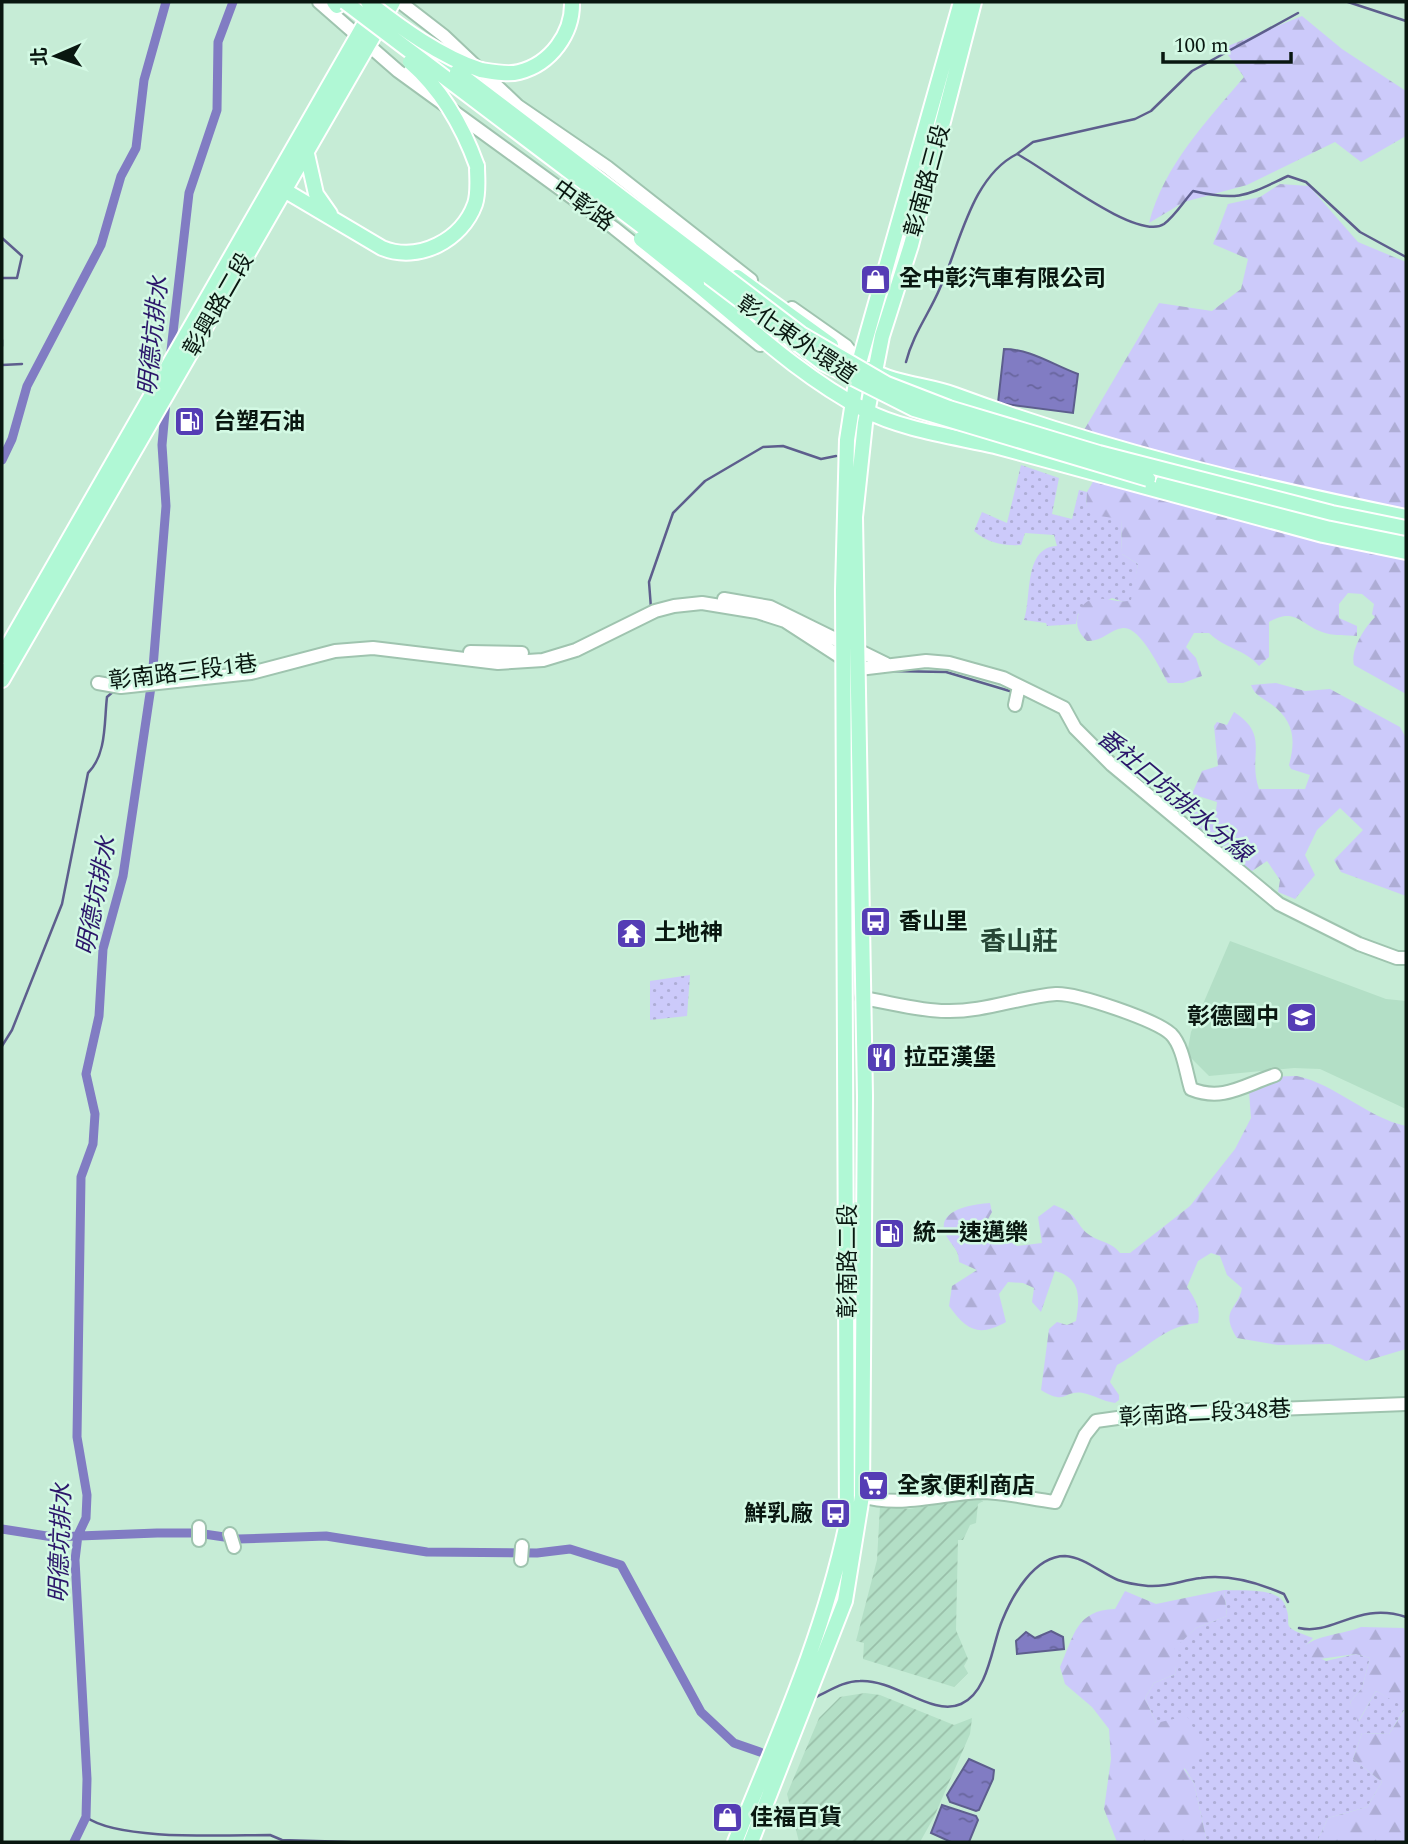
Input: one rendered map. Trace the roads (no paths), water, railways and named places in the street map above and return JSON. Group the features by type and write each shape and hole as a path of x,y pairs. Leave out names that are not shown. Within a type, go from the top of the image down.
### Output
{"main road":[{"path":"271,183 395,253 428,249 455,234 475,202 477,166 454,114 422,73 334,2"},
{"name":"彰化東外環道","path":"345,2 801,334 887,384 949,408 1100,453 1332,513 1406,527"},
{"name":"彰化東外環道","path":"368,2 573,169 795,344 883,396 946,419 1097,465 1317,522 1406,541"},
{"name":"彰興路二段","path":"2,680 307,154 364,39 378,2"},
{"name":"彰興路二段","path":"2,656 271,183 364,39 393,2"},
{"path":"396,23 467,65 491,72 520,72 547,57 561,43 570,26 572,2"},
{"name":"彰南路三段","path":"843,652 843,517 851,402 859,362 961,2"},
{"name":"彰南路三段","path":"859,669 855,517 867,412 874,372 974,2"},
{"path":"307,154 317,194 332,219"},
{"name":"彰化東外環道","path":"573,169 628,194 806,328 874,372 954,395 991,410 1168,461 1406,517"},
{"name":"彰化東外環道","path":"573,169 608,212 786,357 867,412 941,435 982,443 1323,536 1406,552"},
{"name":"彰南路二段","path":"843,652 849,1350 846,1560"},
{"name":"彰南路二段","path":"751,1842 799,1706 830,1600 846,1560 862,1496 864,1349 859,669"},
{"path":"846,995 862,998"},
{"path":"849,1350 864,1349"},
{"path":"849,1485 862,1496"},
{"name":"彰南路二段","path":"735,1842 799,1706"}],"street":[{"name":"中彰路","path":"319,2 398,71 614,228 817,389 851,402"},
{"name":"中彰路","path":"400,2 444,36 518,106 607,167 637,194 746,277 846,346 859,362"},
{"path":"575,201 607,167"},
{"path":"614,228 637,194"},
{"name":"彰南路三段1巷","path":"373,648 384,644 402,644 512,654 552,650 670,598 704,596 770,607 843,652"},
{"name":"彰南路三段1巷","path":"141,681 251,673 335,651 373,648 498,663 561,656 655,611 702,603 757,612 785,621 843,652"},
{"path":"843,652 859,651 886,664"},
{"path":"843,652 859,669 926,661 949,663 1003,678 1064,708 1075,727 1112,765 1279,904 1359,944 1397,958 1406,958"},
{"path":"1015,705 1019,686"},
{"path":"862,998 944,1012 973,1010 1021,998 1060,994 1137,1017 1171,1034 1178,1046 1191,1089 1208,1096 1218,1096 1275,1075"},
{"name":"彰南路二段348巷","path":"862,1496 875,1500 910,1500 984,1492 1055,1503 1085,1435 1096,1421 1146,1414 1406,1404"},
{"path":"230,1534 234,1547"},
{"path":"521,1560 522,1546"}],"water":[{"path":"1004,349 1033,355 1078,374 1073,413 998,403"},
{"path":"1051,1631 1063,1637 1064,1649 1017,1654 1016,1641 1026,1632 1035,1638"},
{"path":"969,1759 994,1770 993,1779 979,1810 976,1811 950,1802 947,1795"},
{"path":"942,1805 976,1816 978,1820 969,1842 951,1842 931,1833"}],"waterway":[{"path":"2,460 12,439 27,386 101,245 121,176 136,148 144,80 166,2"},
{"name":"明德坑排水","path":"170,359 189,193 217,110 218,42 233,2"},
{"path":"1348,2 1406,21"},
{"path":"1017,154 1033,142 1135,119 1151,111 1192,71 1298,13"},
{"path":"906,362 978,195 1001,165 1017,154 1113,213 1134,223 1151,227 1168,221 1193,191 1222,196 1243,195 1288,176 1306,182 1360,232 1406,257"},
{"path":"2,238 22,256 17,278 2,278"},
{"path":"2,340 2,346"},
{"path":"2,365 22,364"},
{"name":"明德坑排水","path":"74,1842 86,1817 87,1779 75,1560 78,1535 86,1518 87,1495 77,1437 81,1177 93,1144 95,1114 86,1074 99,1016 103,949 123,876 152,680 166,506 162,445 166,401"},
{"path":"651,608 649,582 673,513 705,481 763,447 783,446 821,459 836,456"},
{"name":"番社口坑排水分線","path":"890,671 946,672 1013,692"},
{"path":"2,1046 12,1030 62,904 88,773 99,757 107,697 115,690"},
{"path":"2,1529 53,1537 157,1533 197,1533 238,1539 326,1536 427,1552 537,1553 570,1549 621,1565 701,1712 734,1743 760,1752"},
{"path":"816,1697 843,1684 860,1681 886,1686 938,1706 961,1704 970,1698 984,1679 1002,1621 1018,1589 1034,1570 1054,1558 1072,1557 1118,1580 1149,1586 1212,1577 1244,1580 1284,1594 1288,1602"},
{"path":"1299,1628 1323,1627 1374,1613 1406,1617"},
{"path":"86,1817 102,1825 147,1833 201,1836 270,1835 282,1840 350,1842"}],"place":[{"name":"全中彰汽車有限公司","path":"876,279"},
{"name":"台塑石油","path":"190,422"},
{"name":"香山里","path":"876,922"},
{"name":"土地神","path":"631,933"},
{"name":"彰德國中","path":"1302,1017"},
{"name":"拉亞漢堡","path":"881,1058"},
{"name":"統一速邁樂","path":"890,1233"},
{"name":"全家便利商店","path":"874,1486"},
{"name":"鮮乳廠","path":"836,1514"},
{"name":"佳福百貨","path":"727,1818"}],"district":[{"name":"香山莊","path":"1019,942"}]}
